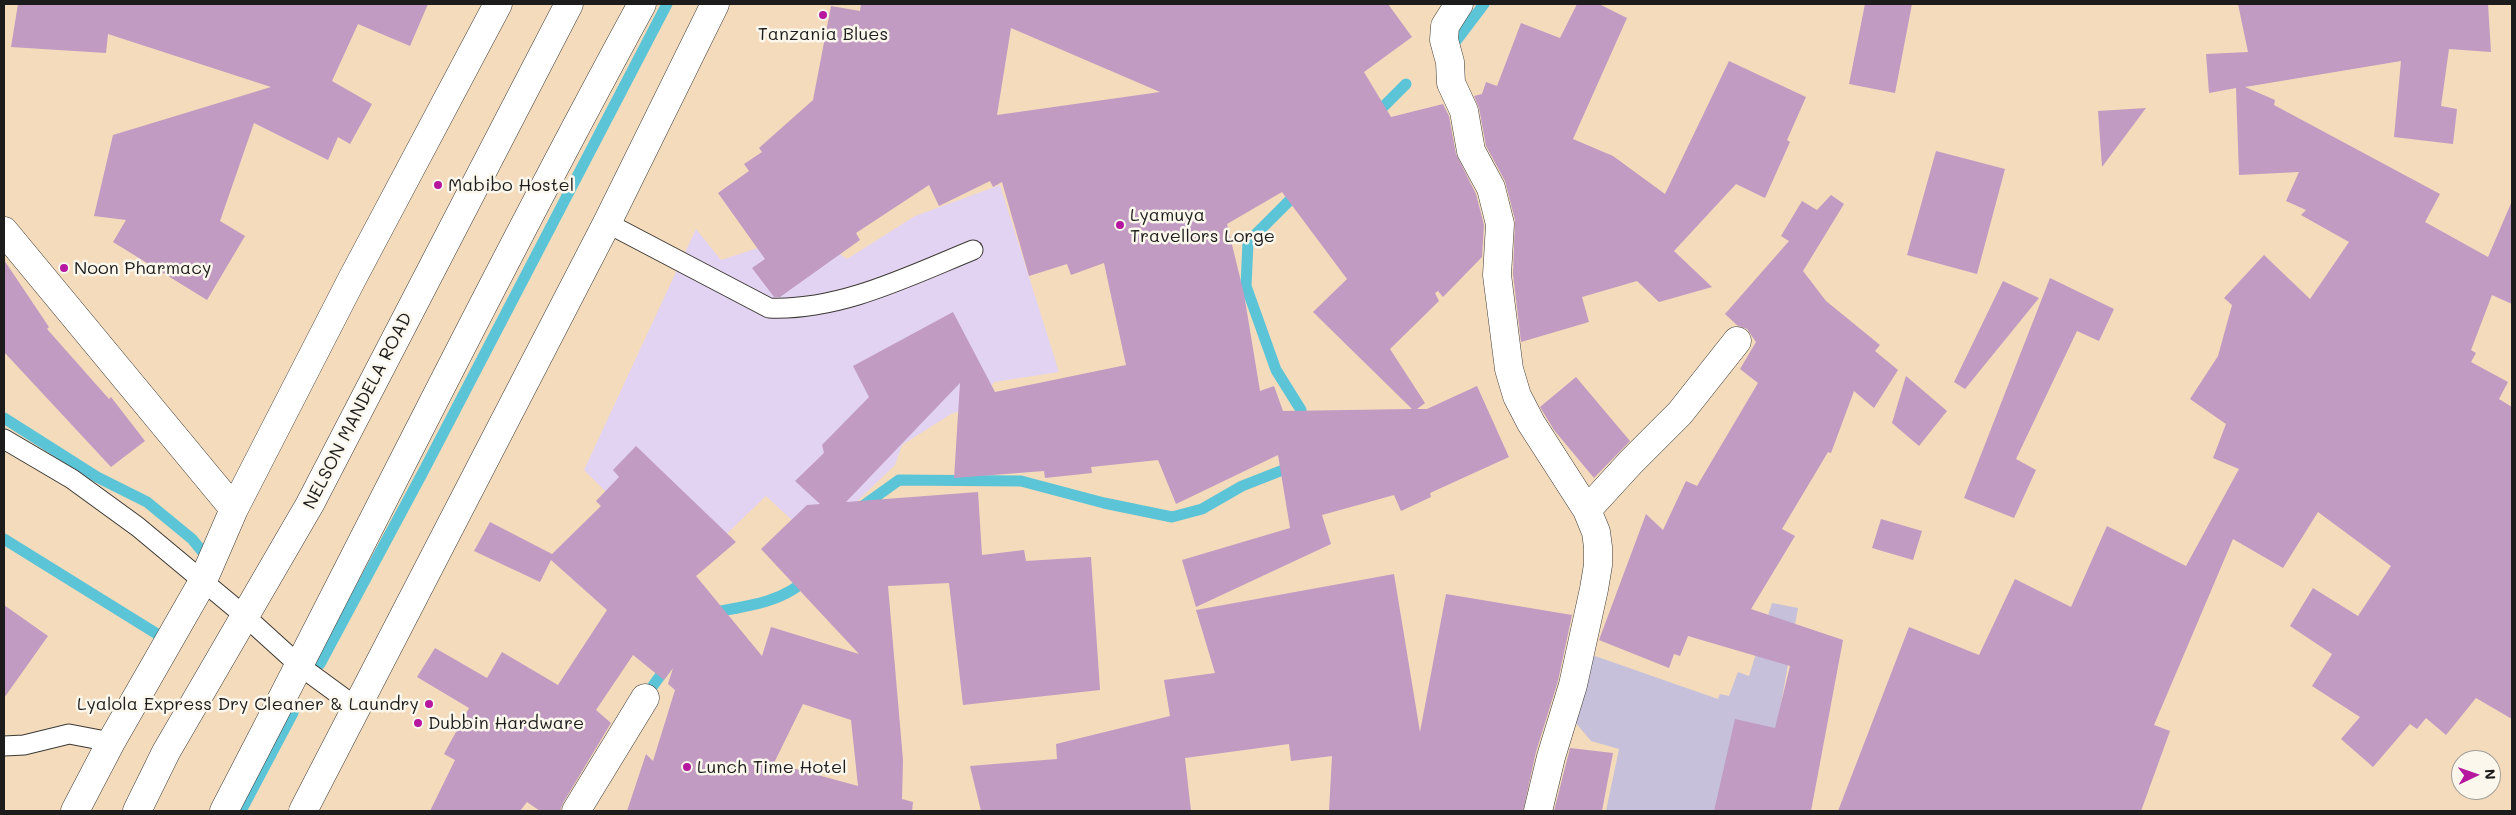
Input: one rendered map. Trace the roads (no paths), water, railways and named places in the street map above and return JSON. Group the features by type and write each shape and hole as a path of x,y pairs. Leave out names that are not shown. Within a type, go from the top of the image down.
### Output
{"street":[{"path":"75,811 111,742 202,583 234,509 356,270 498,4"},
{"name":"NELSON MANDELA ROAD","path":"137,811 166,752 315,496 569,4"},
{"path":"224,811 300,666 482,306 642,4"},
{"path":"302,811 607,223 715,4"},
{"path":"1459,4 1446,26 1444,40 1450,62 1451,83 1464,111 1471,150 1491,188 1500,224 1497,275 1509,369 1517,396 1531,423 1587,510 1596,532 1598,546 1598,565 1594,589 1573,685 1551,757 1538,811"},
{"path":"4,231 234,509"},
{"path":"1587,510 1630,462 1680,414 1736,341"},
{"path":"576,811 645,698"}],"lane":[{"path":"607,223 769,308 794,309 879,289 973,250"},
{"path":"4,439 72,479 138,527 202,583 246,617 300,666 356,707"},
{"path":"4,746 24,745 69,734 111,742"}],"waterway":[{"path":"320,664 422,474 667,4"},
{"path":"1450,49 1484,4"},
{"path":"1374,116 1406,84"},
{"path":"1299,191 1248,242 1246,286 1276,370 1301,410 1299,424"},
{"path":"4,418 97,477 147,502 192,539 210,561"},
{"path":"860,508 899,480 1021,481 1104,503 1172,517 1202,509 1242,486 1288,468 1290,461"},
{"path":"4,539 170,642"},
{"path":"709,613 761,603 786,593 807,578"},
{"path":"644,698 668,665"},
{"path":"241,811 293,713"}],"place":[{"name":"Tanzania Blues","path":"823,15"},
{"name":"Mabibo Hostel","path":"438,185"},
{"name":"Lyamuya Travellors Lorge","path":"1120,225"},
{"name":"Noon Pharmacy","path":"64,268"},
{"name":"Lyalola Express Dry Cleaner & Laundry","path":"429,704"},
{"name":"Dubbin Hardware","path":"418,723"},
{"name":"Lunch Time Hotel","path":"687,767"}]}
